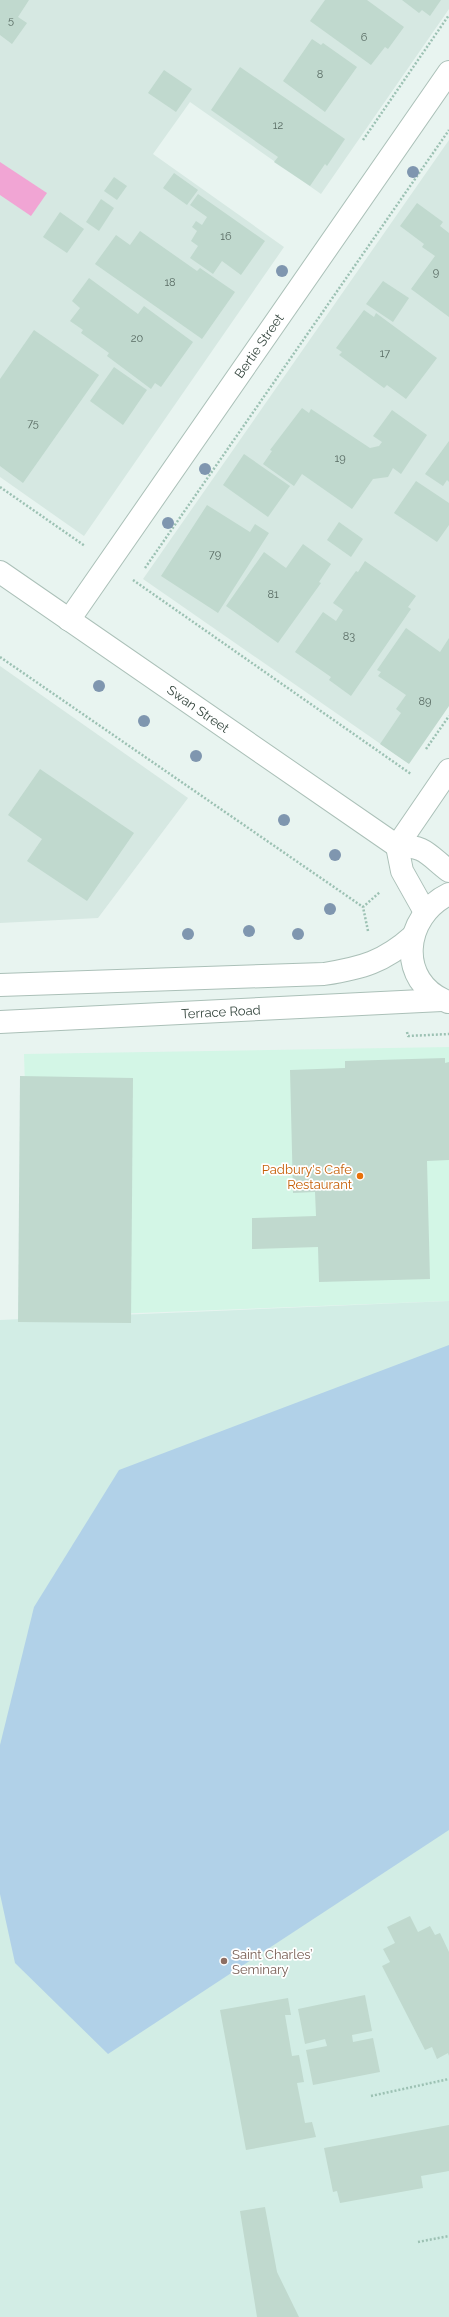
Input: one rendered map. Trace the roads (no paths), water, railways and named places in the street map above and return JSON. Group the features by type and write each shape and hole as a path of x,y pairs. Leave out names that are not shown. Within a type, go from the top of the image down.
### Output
{"street":[{"name":"Bertie Street","path":"69,620 449,72"},
{"name":"Swan Street","path":"0,572 397,846"},
{"path":"425,912 402,871 397,846 449,770"},
{"path":"397,846 414,846 423,850 449,871"},
{"path":"446,1001 423,984 416,973 411,948 413,936 425,912 440,899 449,894"},
{"path":"0,985 324,974 374,964 397,950 413,936"},
{"name":"Terrace Road","path":"0,1022 446,1001"}],"place":[{"name":"Padbury's Cafe Restaurant","path":"360,1176"},
{"name":"Saint Charles’ Seminary","path":"224,1961"}]}
